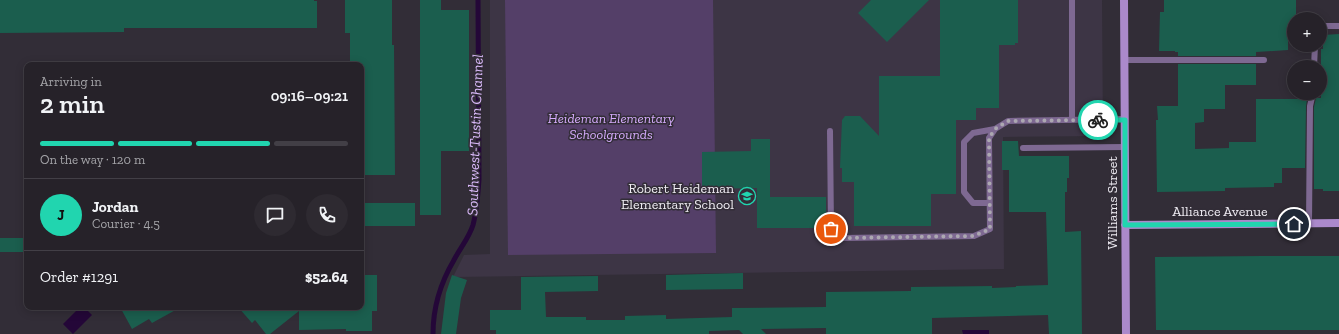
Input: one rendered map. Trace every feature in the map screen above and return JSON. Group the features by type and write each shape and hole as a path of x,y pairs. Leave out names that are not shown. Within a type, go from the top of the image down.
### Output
{"street":[{"name":"Williams Street","path":"1124,0 1126,334"},
{"name":"Alliance Avenue","path":"1125,225 1339,223"}],"lane":[{"path":"1072,0 1072,120"},
{"path":"1327,26 1339,26"},
{"path":"1125,60 1264,60"},
{"path":"1309,224 1310,106 1311,100"},
{"path":"989,203 973,203 964,192 964,142 973,133 995,129 1008,121 1125,120"},
{"path":"830,131 831,229 844,238 974,236 990,229 989,138 995,129"},
{"path":"1023,148 1125,147"}],"shaded area":[{"name":"Robert Heideman Elementary School","path":"490,0 1102,0 1103,136 1003,137 1004,269 453,277 464,255 490,254"},
{"path":"77,310 87,310 92,315 73,334 63,324"},
{"path":"962,330 989,330 989,334 963,334"}],"green space":[{"name":"Heideman Elementary Schoolgrounds","path":"505,0 713,0 716,253 508,255"}],"building":[{"path":"0,0 314,0 317,1 317,28 124,28 124,32 0,33"},
{"path":"345,0 392,0 392,45 394,45 395,175 364,175 364,62 350,62 350,33 345,33"},
{"path":"420,0 441,0 441,10 469,10 469,151 441,151 441,215 420,215"},
{"path":"871,0 929,0 887,42 858,13"},
{"path":"940,0 1018,0 1018,43 1015,43 1015,45 999,45 999,108 976,108 976,120 956,120 956,194 931,194 931,226 854,226 854,182 842,182 842,168 840,168 842,120 845,116 860,116 879,136 879,76 940,76"},
{"path":"1164,0 1296,0 1296,12 1287,12 1287,50 1256,52 1256,56 1178,56 1178,52 1175,51 1159,51 1160,12 1164,12"},
{"path":"1339,34 1339,191 1323,191 1323,189 1314,189 1314,107 1316,100 1327,100 1327,60 1321,60 1321,52 1327,52 1327,35"},
{"path":"1178,64 1256,64 1256,85 1225,85 1225,109 1204,109 1204,122 1195,123 1195,149 1229,148 1229,142 1256,142 1256,99 1307,100 1305,168 1282,168 1282,183 1274,183 1274,187 1225,188 1225,191 1157,192 1157,106 1178,106"},
{"path":"751,139 770,139 770,197 826,197 826,228 757,228 757,188 702,189 702,152 751,151"},
{"path":"1002,141 1018,141 1019,156 1069,156 1069,178 1067,178 1067,192 1065,192 1065,232 1081,231 1082,334 1049,334 1048,315 932,318 932,334 826,334 826,328 761,329 766,334 743,334 739,330 709,331 709,334 496,334 496,330 490,330 490,310 521,310 521,277 598,276 598,291 545,292 546,317 586,317 586,320 625,320 625,316 666,315 666,319 732,317 732,308 826,307 826,292 911,291 911,287 992,286 992,288 1048,285 1046,212 1009,212 1009,170 1002,170"},
{"path":"364,203 415,203 415,226 364,226"},
{"path":"0,238 24,238 24,252 0,252"},
{"path":"1339,256 1339,330 1156,330 1155,257"},
{"path":"743,273 743,289 666,290 666,275"},
{"path":"364,275 377,275 377,311 372,311 372,331 346,331 346,329 299,330 299,311 270,334 266,334 255,320 252,323 241,310 364,310"},
{"path":"452,275 467,280 461,298 456,334 441,334 446,293"},
{"path":"122,310 176,310 152,323 149,319 132,329"}],"waterway":[{"name":"Southwest-Tustin Channel","path":"433,334 436,305 445,277 467,239 473,225 476,208 479,179 478,0"}],"way so far":[{"path":"831,229 844,238 974,236 990,229 989,138 995,129 1008,121 1098,120"}],"place":[{"name":"Robert Heideman Elementary School","path":"747,196"}],"route":[{"path":"1098,120 1125,120 1125,225 1294,224"}]}
